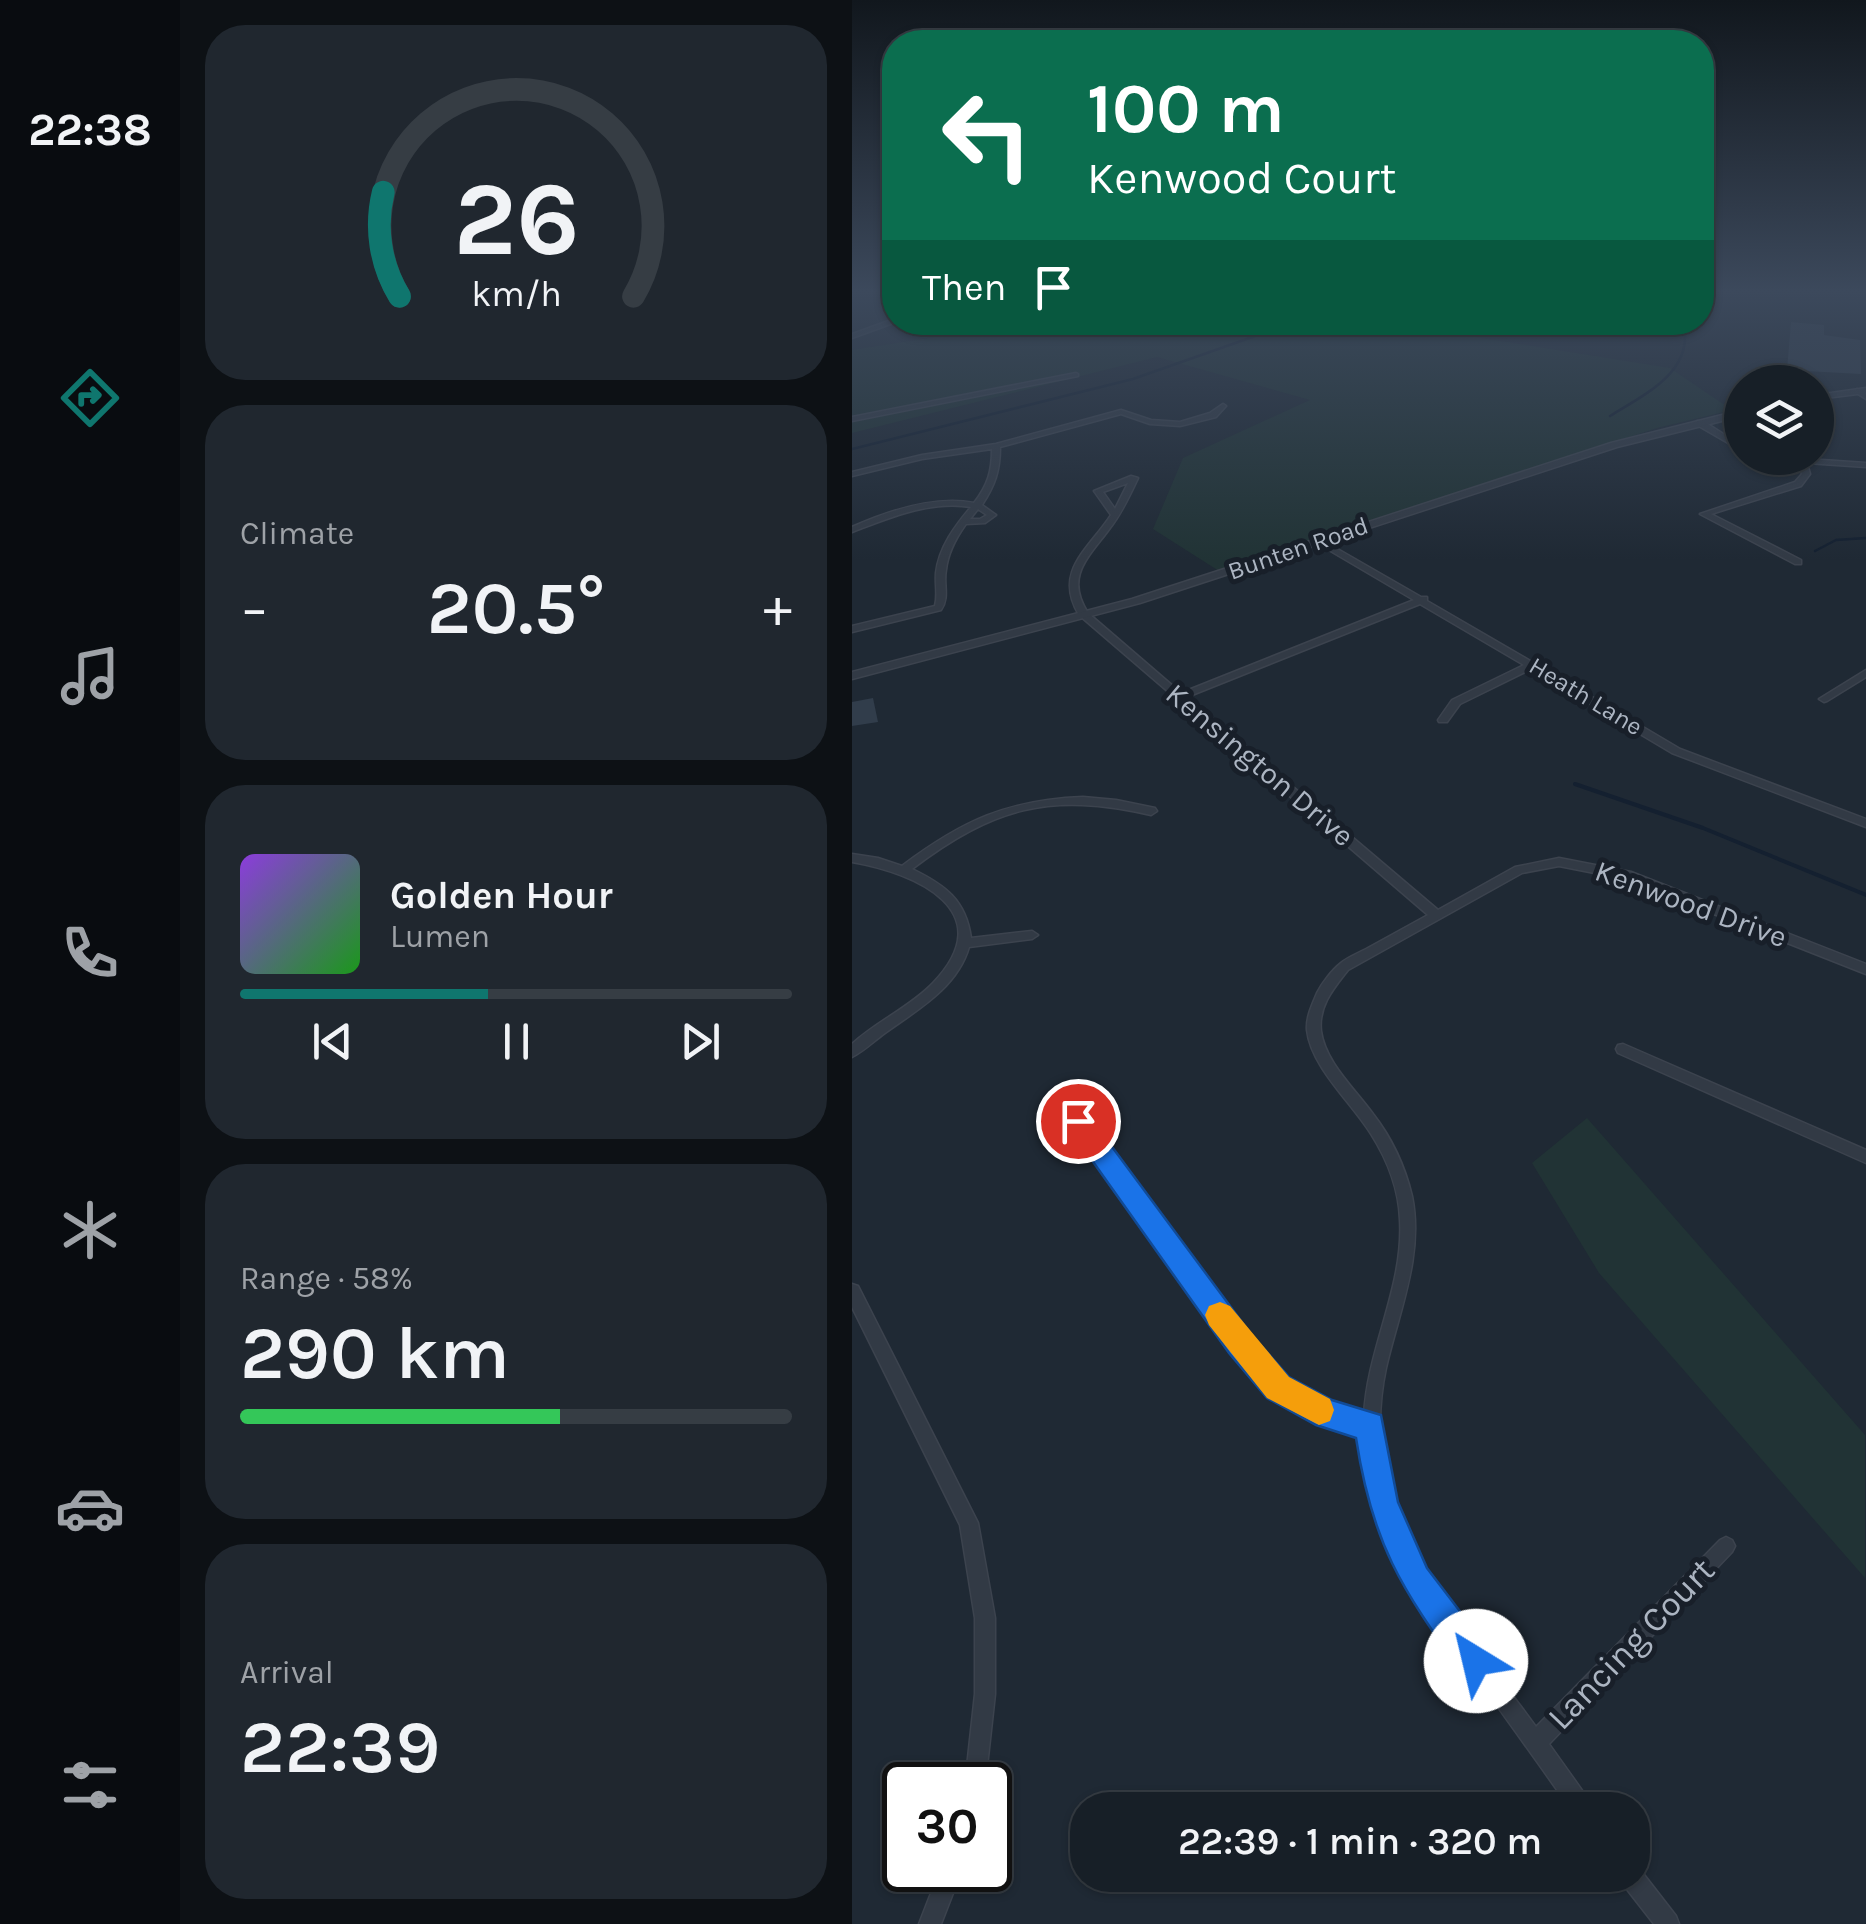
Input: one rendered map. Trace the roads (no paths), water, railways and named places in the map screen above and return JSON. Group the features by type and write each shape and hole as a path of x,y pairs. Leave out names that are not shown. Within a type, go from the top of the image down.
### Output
{"street":[{"path":"852,420 1047,381"},
{"path":"1834,396 1863,393"},
{"path":"852,474 922,457 996,446 1121,412 1150,422 1180,424 1212,415 1224,406"},
{"name":"Bunten Road","path":"852,676 1084,615 1614,445 1724,417"},
{"path":"1700,424 1724,438"},
{"path":"852,629 938,608 942,602 937,577 942,554 994,479 996,446"},
{"path":"1834,463 1866,465"},
{"path":"1798,562 1704,514 1798,484 1805,475"},
{"path":"1084,615 1073,600 1073,574 1115,516 1134,478 1098,491 1115,516"},
{"path":"852,530 916,507 976,506 992,515 982,522 963,522"},
{"name":"Heath Lane","path":"1320,540 1676,752 1866,823"},
{"path":"1179,698 1424,599"},
{"name":"Kensington Drive","path":"1084,615 1436,915"},
{"path":"1442,720 1456,702 1534,664"},
{"path":"1824,700 1866,672"},
{"path":"905,868 946,835 1015,806 1049,802 1116,804 1151,811"},
{"path":"852,858 905,868 957,903 964,922 964,943 938,986 873,1031 852,1052"},
{"name":"Kenwood Drive","path":"1571,1792 1416,1580 1382,1504 1370,1426 1373,1391 1408,1238 1405,1199 1391,1155 1314,1041 1313,1020 1323,989 1344,966 1519,870 1559,862 1594,865 1866,969"},
{"path":"964,943 1032,935"},
{"path":"1623,1049 1866,1157"},
{"path":"1078,1121 1240,1343 1278,1387 1327,1414 1370,1426"},
{"path":"852,1290 969,1523 985,1618 984,1694 977,1762"},
{"name":"Lancing Court","path":"1536,1742 1726,1546"},
{"path":"930,1924 942,1892"},
{"path":"1643,1892 1668,1924"}],"waterway":[{"path":"852,449 1126,381"},
{"path":"1610,416 1662,381"},
{"path":"1815,551 1836,540 1866,538"},
{"path":"1575,784 1703,828 1866,895"}]}
